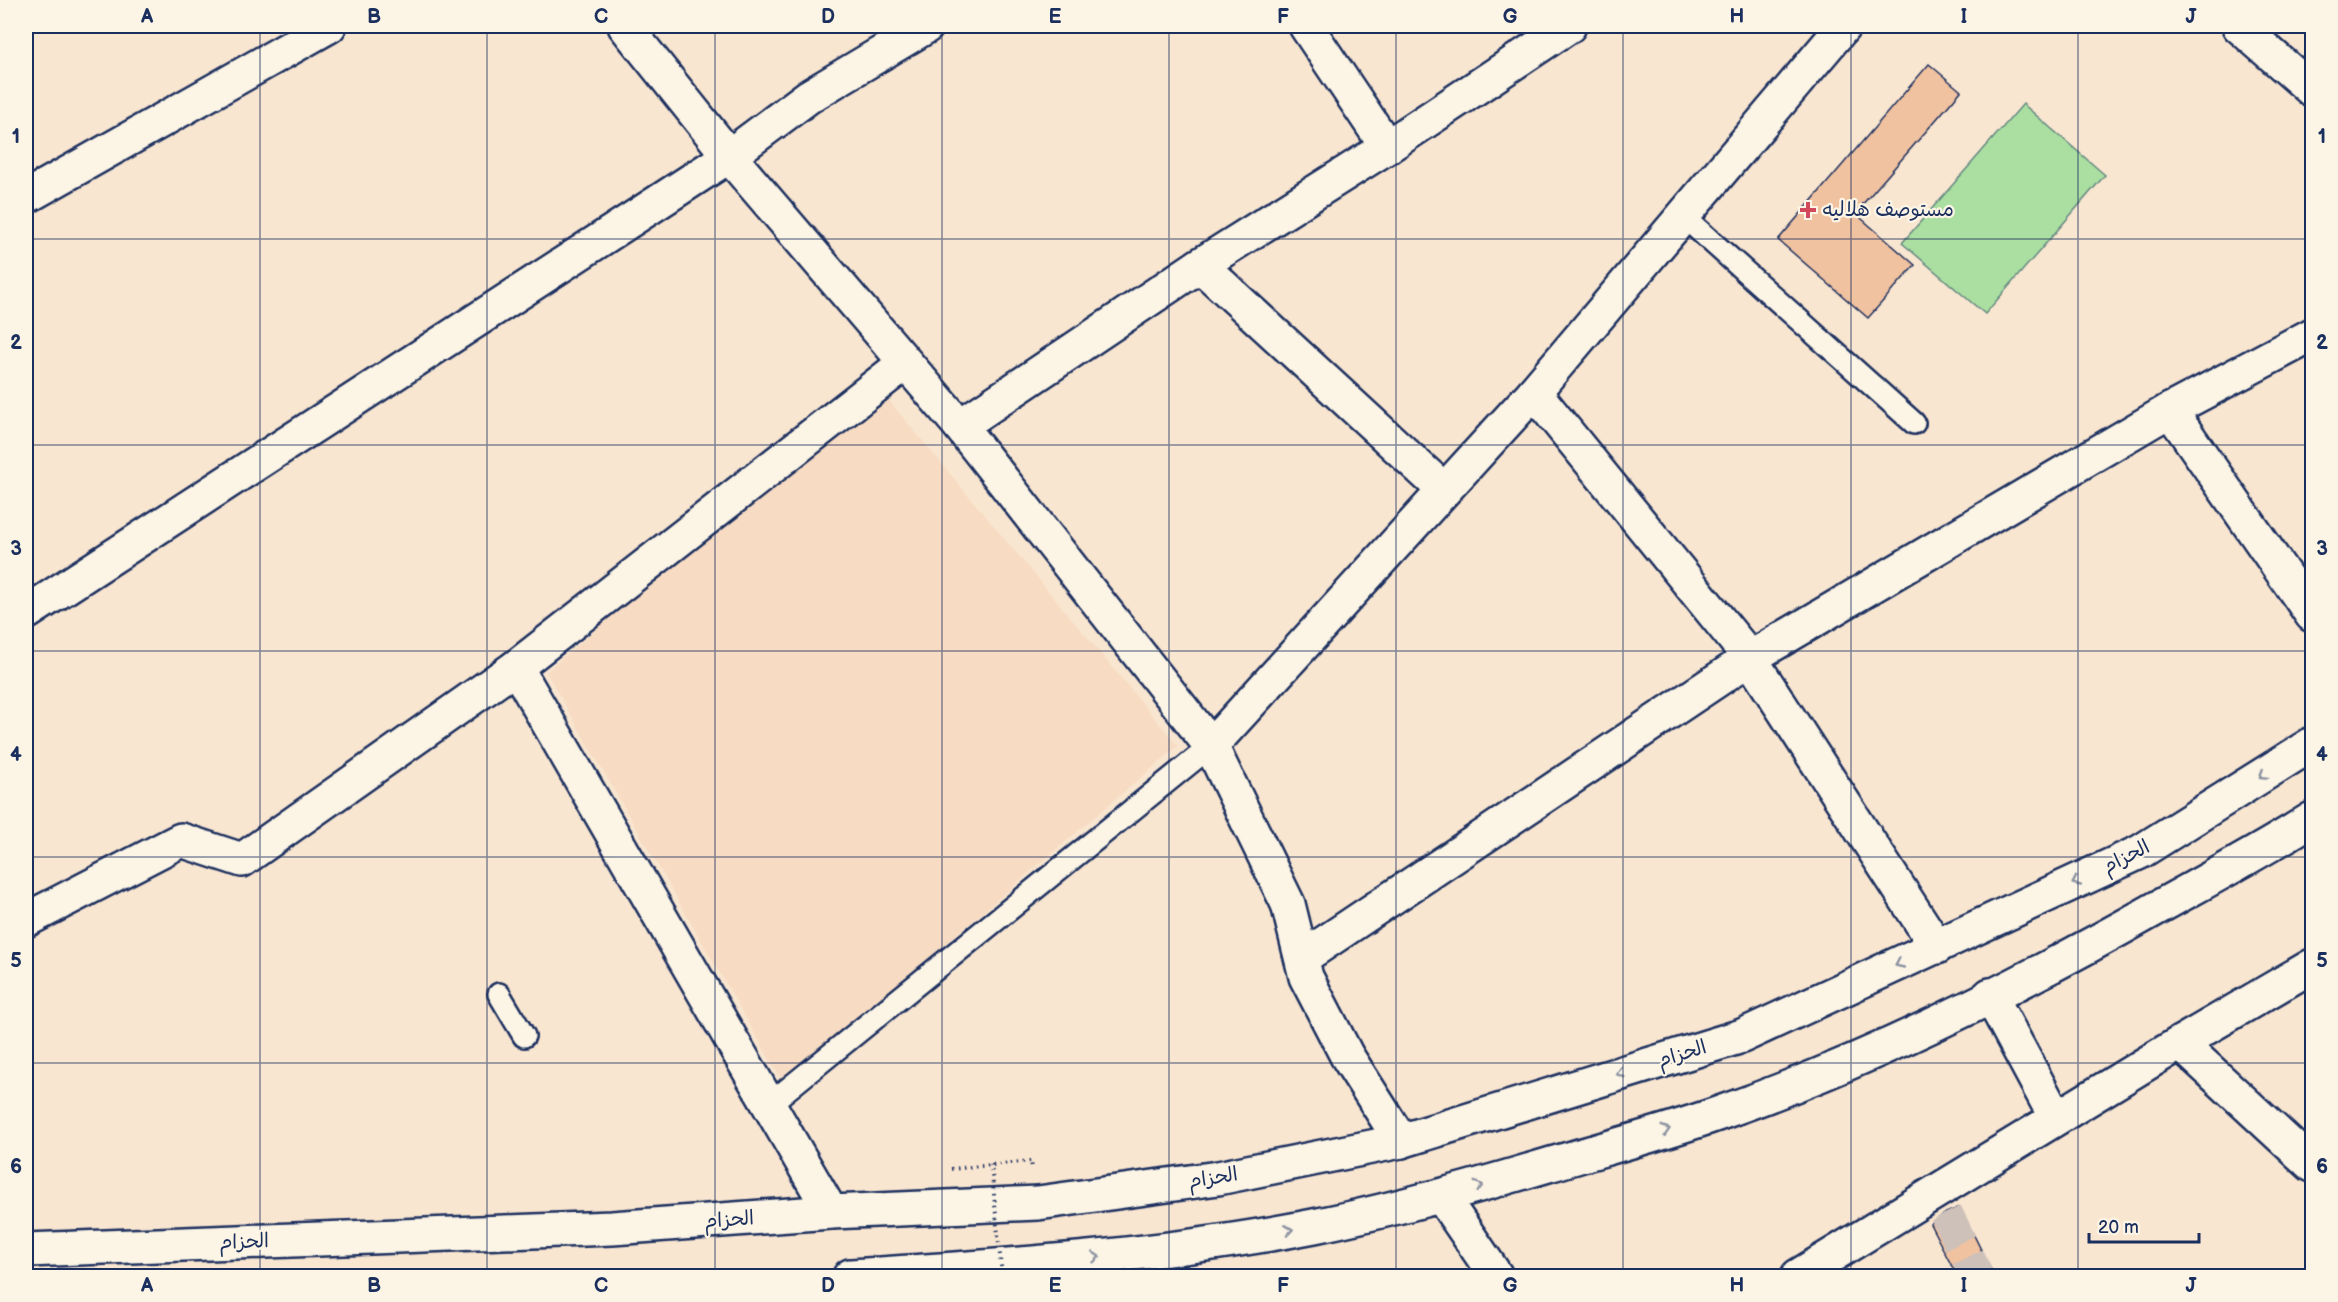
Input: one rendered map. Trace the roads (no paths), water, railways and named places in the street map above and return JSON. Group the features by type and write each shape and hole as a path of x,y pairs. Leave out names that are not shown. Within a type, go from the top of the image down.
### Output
{"street":[{"path":"26,197 329,26"},
{"path":"625,26 729,156 960,426 1211,746 1288,904 1306,977 1347,1056 1401,1141"},
{"path":"26,613 729,156 808,97 927,26"},
{"path":"1306,26 1388,147"},
{"path":"960,426 1200,265 1388,147 1569,26"},
{"path":"1211,746 1534,392 1844,26"},
{"path":"2239,26 2313,90"},
{"path":"1200,265 1444,490"},
{"path":"1302,957 1750,658 2170,410 2313,335"},
{"path":"26,920 181,840 242,860 516,667 905,363"},
{"path":"1534,392 1750,658 1937,947"},
{"path":"2170,410 2313,615"},
{"path":"516,667 831,1212"},
{"name":"الحزام","path":"26,1250 612,1228 831,1212 1038,1203 1218,1178 1401,1141 1742,1036 2140,852 2313,744"},
{"path":"850,1276 1053,1261 1170,1248 1315,1226 1442,1197 1719,1113 1792,1086 1900,1040 2086,948 2278,841 2313,819"},
{"path":"1798,1276 1941,1202 2056,1118 2313,966"},
{"path":"1990,995 2056,1118"},
{"path":"2180,1043 2313,1165"},
{"path":"1442,1197 1496,1276"}],"lane":[{"path":"1683,216 1914,423"},
{"path":"768,1105 1211,746"},
{"path":"499,994 524,1036"}],"tunnel":[{"path":"1946,1213 1977,1276"}],"place":[{"name":"مستوصف هلاليه","path":"1808,210"}]}
